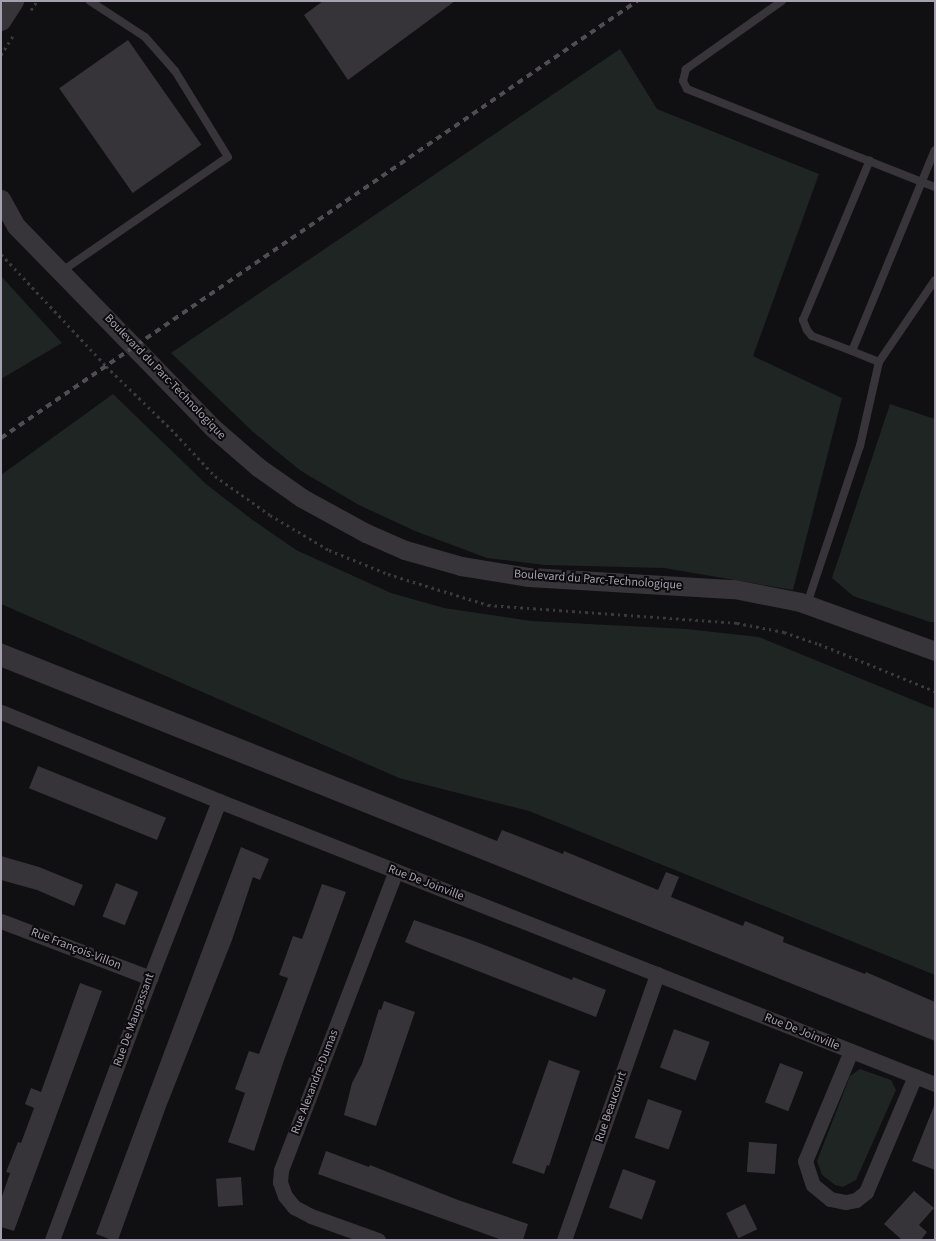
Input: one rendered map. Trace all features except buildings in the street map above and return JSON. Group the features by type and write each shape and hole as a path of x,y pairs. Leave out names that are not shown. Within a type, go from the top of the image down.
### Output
{"street":[{"path":"1,21 14,1"},
{"name":"Boulevard du Parc-Technologique","path":"1,199 9,223 62,271 220,435 258,467 302,498 366,533 405,550 461,566 529,577 734,589 807,604 935,651"},
{"name":"Rue De Joinville","path":"1,712 219,801 935,1084"},
{"name":"Rue De Maupassant","path":"52,1240 150,978 219,801"},
{"name":"Rue Alexandre-Dumas","path":"378,1240 311,1216 294,1207 285,1196 280,1182 281,1170 396,871"},
{"name":"Rue François-Villon","path":"1,921 150,978"},
{"name":"Rue Beaucourt","path":"564,1240 657,974"},
{"name":"Rue De Joinville","path":"851,1052 805,1160 813,1185 830,1199 846,1202 856,1200 866,1192 915,1076"}],"lane":[{"path":"62,271 228,157 175,71 145,37 90,1"},
{"path":"782,1 686,69 683,81 687,89 935,186"},
{"path":"852,351 935,150"},
{"path":"870,160 803,320 812,336 879,362"},
{"path":"807,604 860,446 879,362 935,280"}],"path":[{"path":"1,254 106,366 171,429 215,476 270,514 329,550 404,580 488,605 737,623 784,632 819,644 935,691"}],"shaded area":[{"path":"620,49 657,109 819,174 753,356 842,398 793,590 664,568 545,565 487,558 415,531 359,505 301,471 252,431 171,353"},
{"path":"1,276 62,343 1,379"},
{"path":"113,394 206,484 250,518 296,550 391,593 444,608 531,621 687,629 759,637 935,709 935,975 529,811 399,778 1,604 1,475"},
{"path":"890,404 935,419 935,622 930,622 853,596 832,578"},
{"path":"860,1069 891,1080 896,1090 856,1180 843,1187 835,1185 822,1175 817,1161 850,1076"}],"railway":[{"path":"1,438 637,1"}]}
